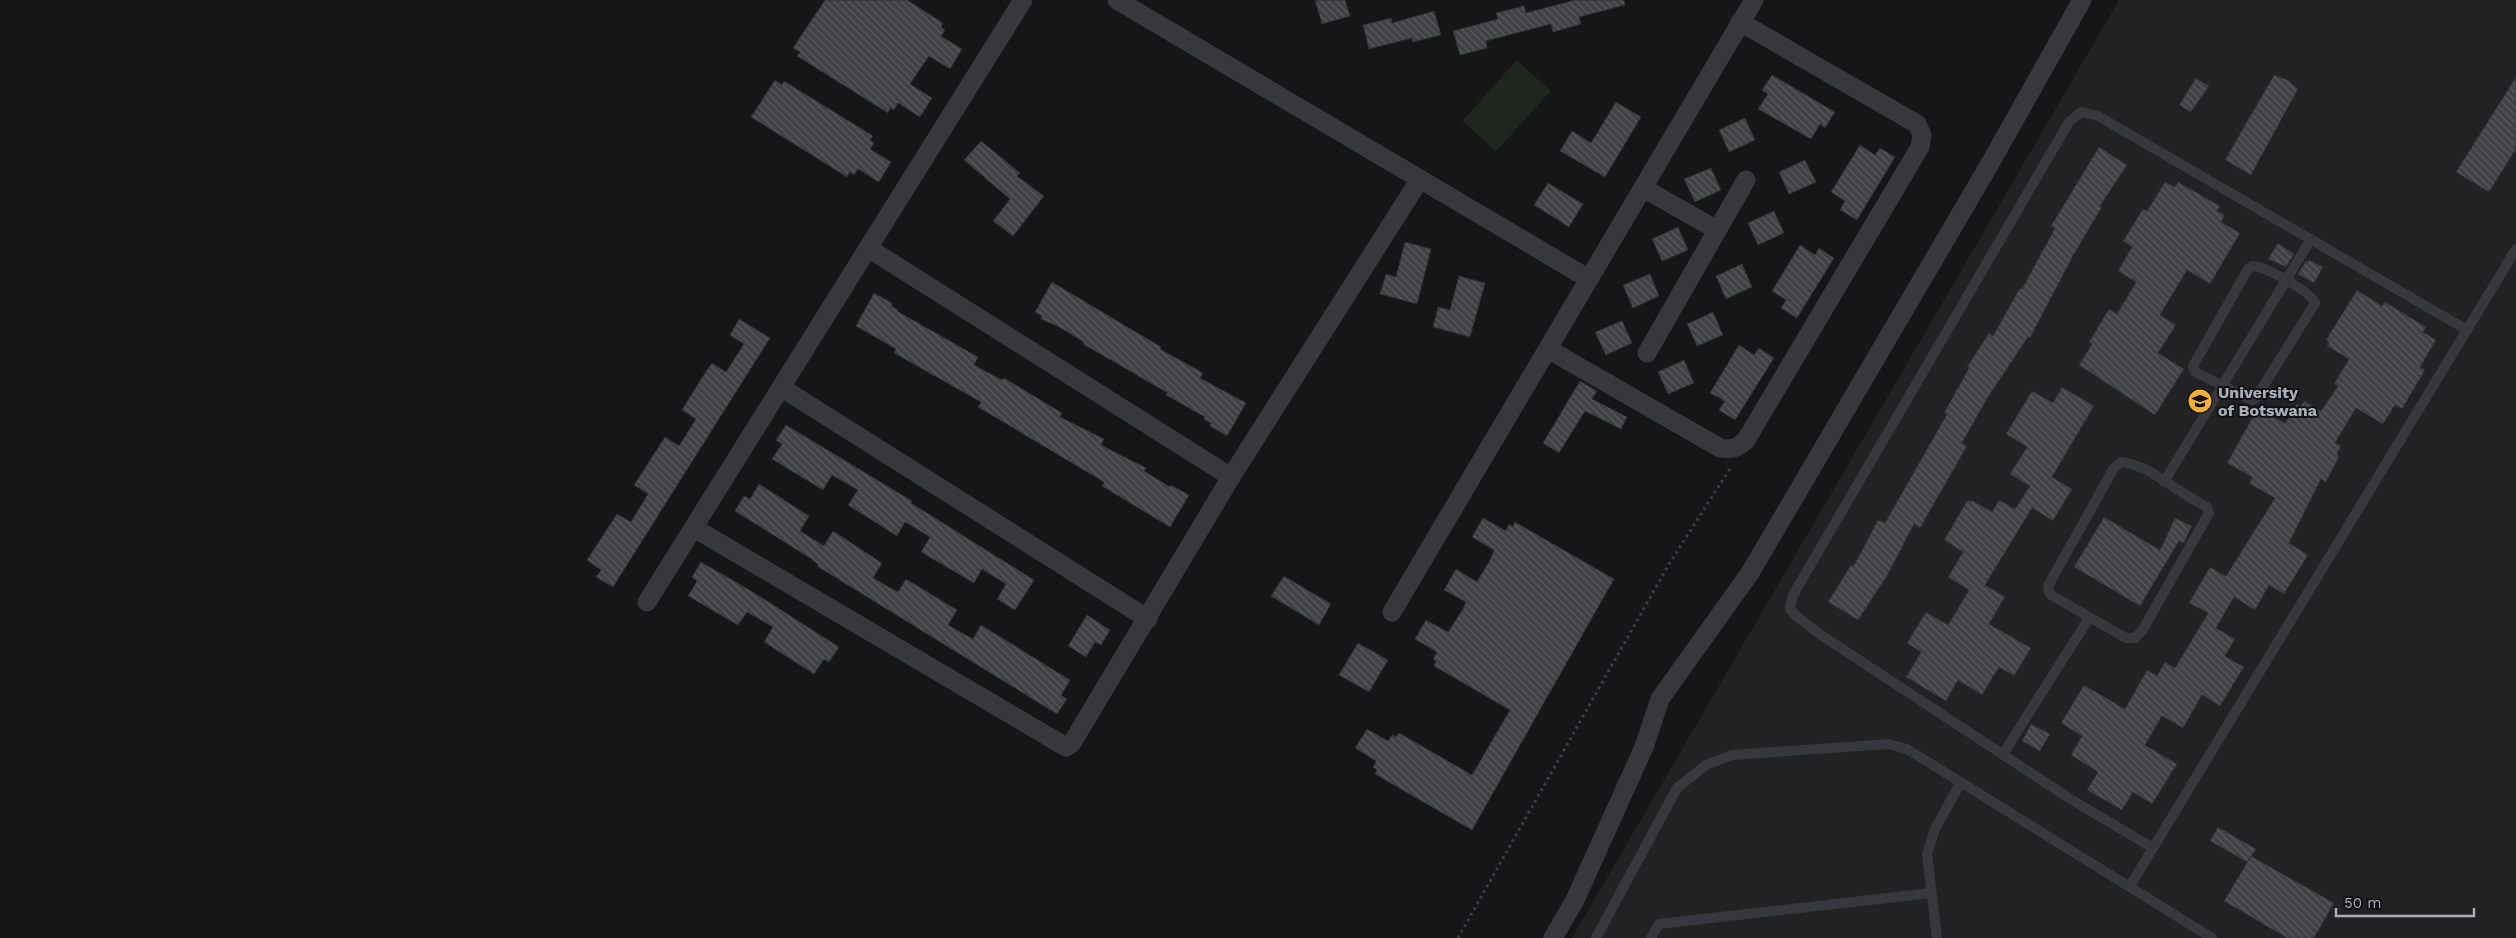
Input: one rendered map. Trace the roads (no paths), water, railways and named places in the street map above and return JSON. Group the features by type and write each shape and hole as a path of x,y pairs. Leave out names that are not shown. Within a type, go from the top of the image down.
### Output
{"street":[{"path":"646,602 782,388 1023,0"},
{"path":"1117,0 1589,279"},
{"path":"1392,612 1754,0"},
{"path":"1552,938 1579,891 1644,747 1660,699 1750,573 1988,167 2082,0"},
{"path":"1548,349 1720,448 1734,449 1746,440 1920,147 1922,135 1917,124 1740,22"},
{"path":"694,528 1066,748 1072,743 1148,618 1231,476 1420,179"},
{"path":"1647,353 1746,180"},
{"path":"1643,188 1717,230"},
{"path":"868,248 1231,476"},
{"path":"782,388 1148,618"}],"lane":[{"path":"2153,848 2072,800 1821,635 1796,616 1790,609 1790,603 2069,122 2081,112 2098,116 2467,330"},
{"path":"2164,482 2311,239"},
{"path":"2130,886 2516,249"},
{"path":"2257,266 2286,280 2313,298 2315,303 2313,309 2256,398 2252,400 2222,386 2195,372 2193,366 2248,269 2257,266"},
{"path":"2121,462 2130,463 2164,482 2207,507 2209,513 2142,631 2135,638 2126,638 2051,595 2048,590 2049,584 2114,468 2121,462"},
{"path":"2003,754 2089,618"},
{"path":"1596,938 1677,788 1706,765 1732,755 1890,744 1907,749 2212,938"},
{"path":"1937,938 1927,854 1935,829 1961,782"},
{"path":"1651,938 1659,924 1931,893"}],"place":[{"name":"University of Botswana","path":"2200,401"}]}
